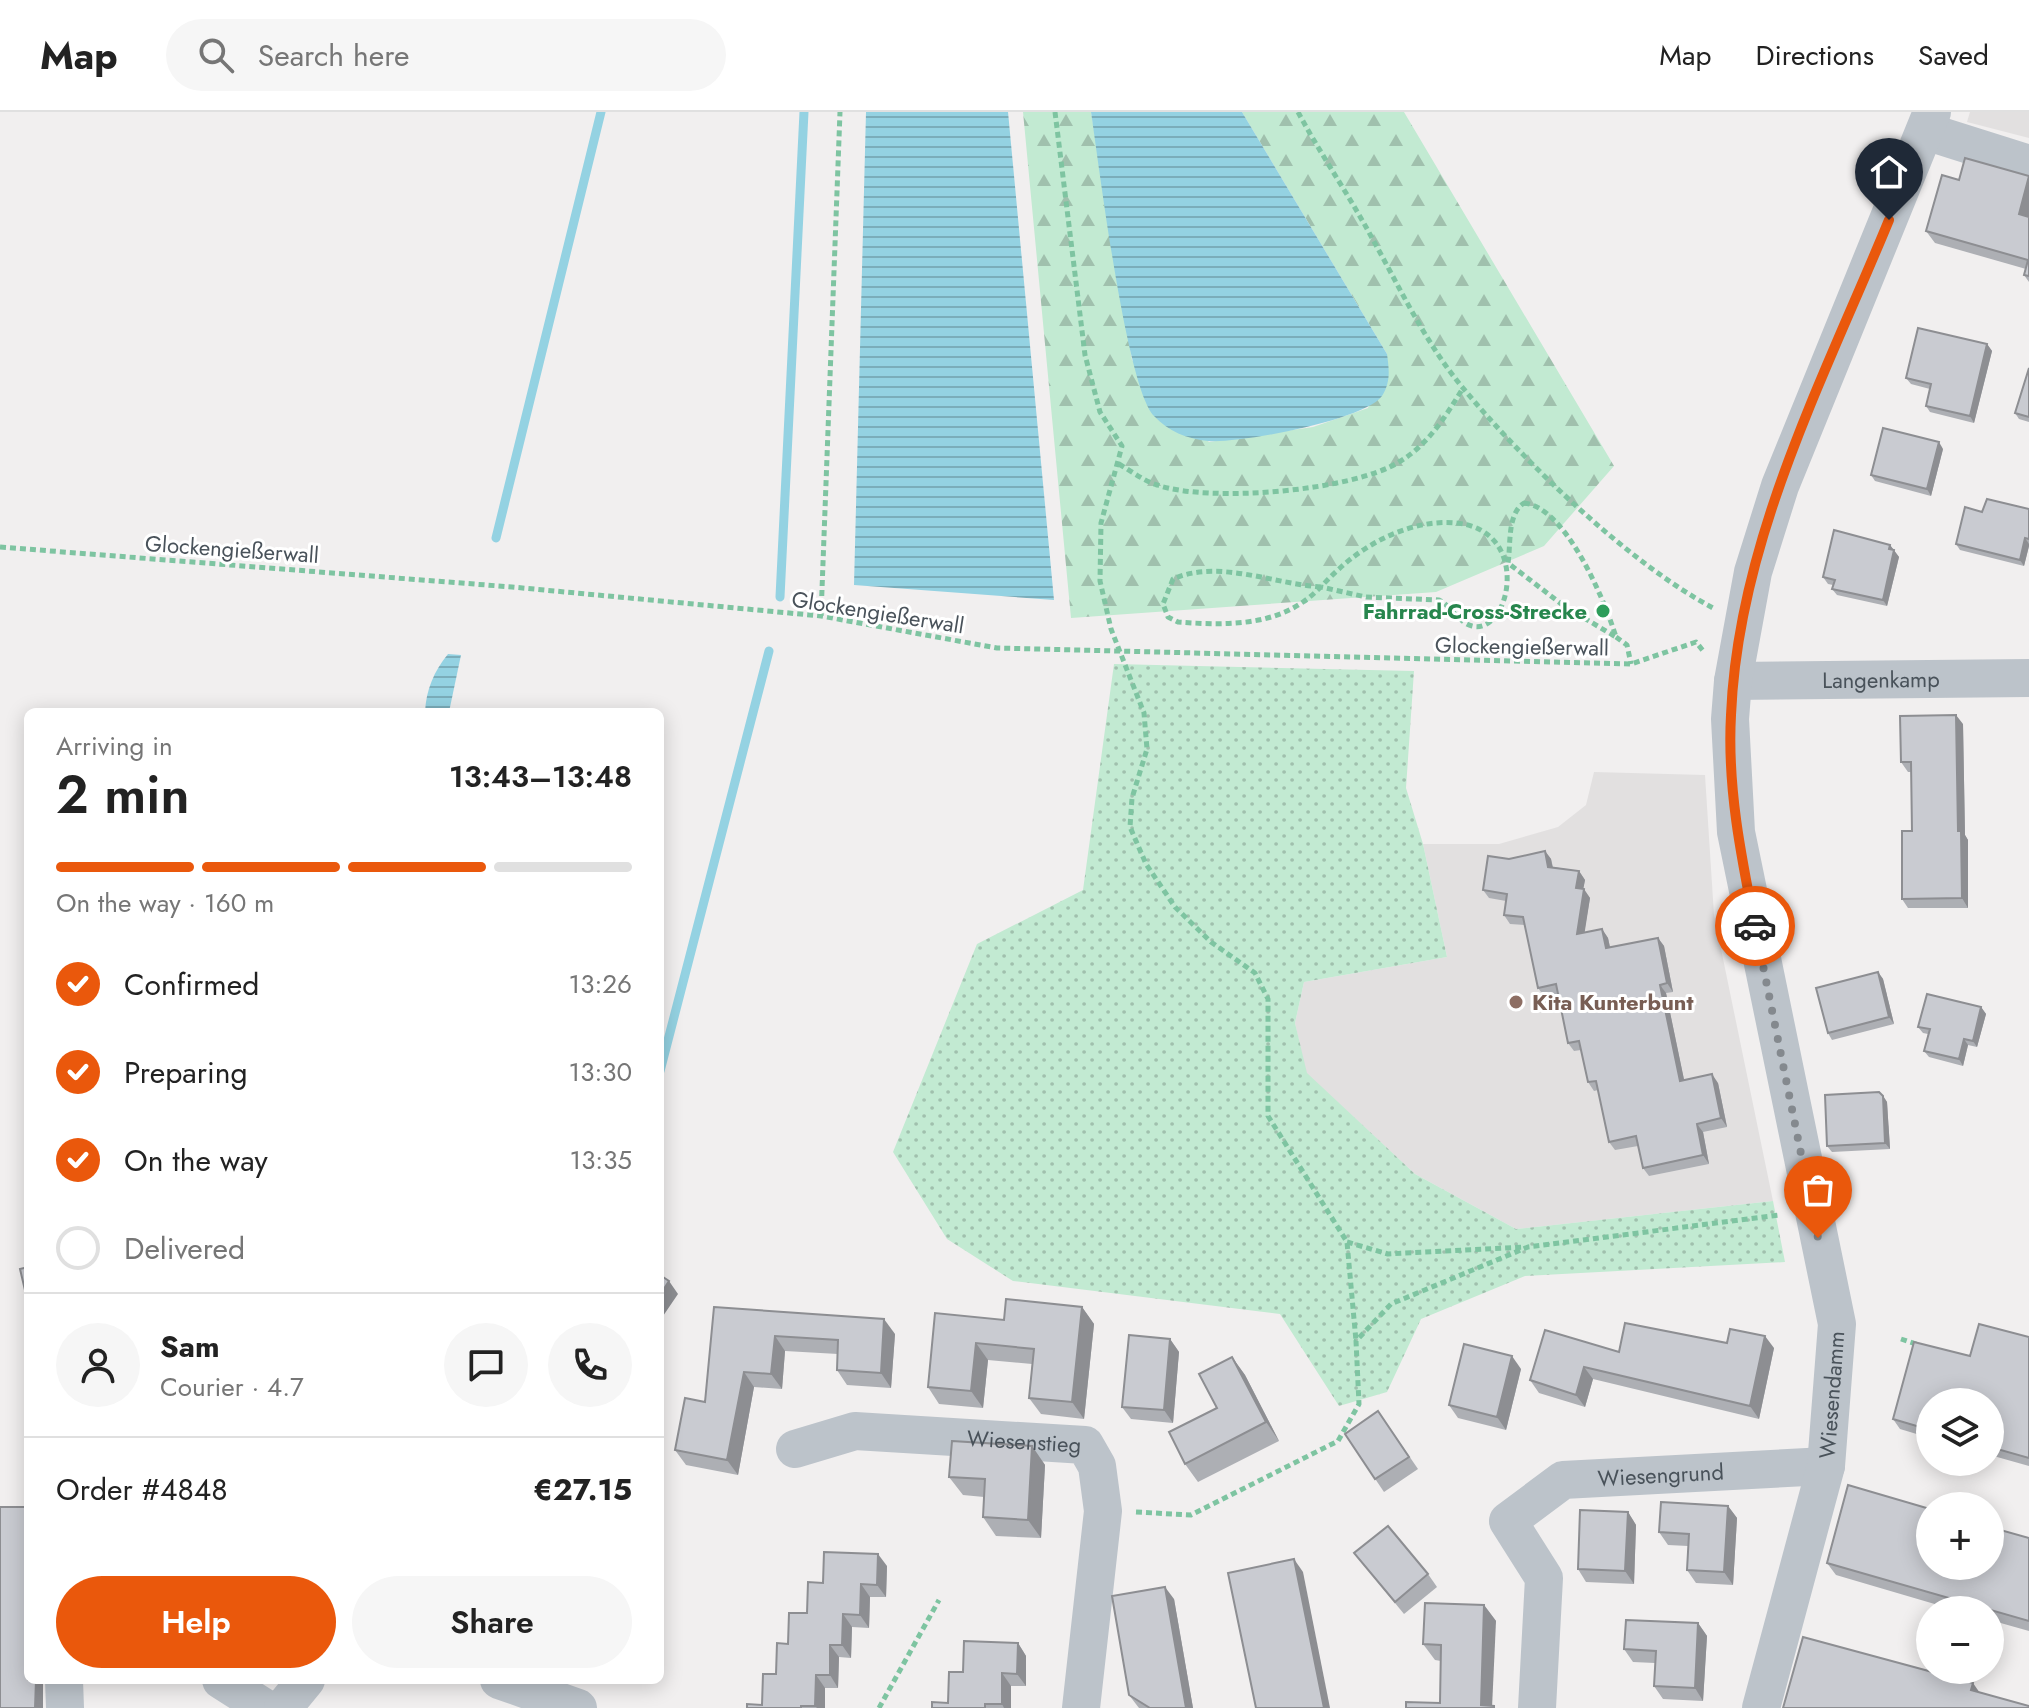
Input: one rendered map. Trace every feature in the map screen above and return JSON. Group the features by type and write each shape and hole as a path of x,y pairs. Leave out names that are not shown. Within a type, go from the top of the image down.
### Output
{"street":[{"path":"1929,122 2029,164"},
{"name":"Wiesendamm","path":"1761,1708 1826,1466 1837,1324 1736,832 1730,719 1733,681 1753,572 1780,486 1929,122"},
{"name":"Langenkamp","path":"1733,681 2029,678"},
{"name":"Wiesenstieg","path":"795,1449 855,1431 1085,1445 1097,1466 1103,1511 1081,1708"},
{"name":"Wiesengrund","path":"1537,1708 1544,1578 1508,1521 1563,1480 1826,1466"},
{"path":"64,1684 65,1708"},
{"path":"227,1684 265,1708"},
{"path":"283,1708 303,1684"},
{"path":"515,1684 578,1708"}],"path":[{"path":"821,616 840,112"},
{"path":"1055,112 1085,355 1100,412 1122,446 1101,523 1100,581 1121,652 1144,713 1147,749 1132,798 1130,827 1146,864 1175,907 1211,942 1255,973 1268,999 1268,1116 1347,1242 1359,1404 1338,1441 1191,1515 1103,1511"},
{"path":"1298,112 1412,311 1463,388 1551,480 1627,550 1689,596 1726,615 1744,620"},
{"path":"1119,464 1157,485 1214,494 1335,484 1399,462 1438,428 1463,388"},
{"path":"1616,637 1604,598 1573,544 1533,504 1524,503 1516,508 1508,563 1498,614 1492,624 1484,627 1464,622 1439,600 1366,597 1321,587 1286,585 1233,574 1186,574 1173,579 1163,604 1168,617 1178,622 1251,622 1302,603 1321,587 1339,568 1385,536 1455,523 1473,527 1501,547 1508,563 1564,606 1627,645 1631,664"},
{"name":"Glockengießerwall","path":"0,547 821,616 997,648 1631,664 1696,642 1733,681"},
{"path":"1347,1242 1388,1254 1528,1247 1758,1216 1812,1213"},
{"path":"1356,1341 1391,1304 1528,1247"},
{"path":"1901,1339 1929,1348"},
{"path":"879,1708 939,1600"}],"shaded area":[{"path":"1970,112 2029,112 2029,138 1967,122"},
{"name":"Kita Kunterbunt","path":"1594,772 1705,775 1714,915 1773,1201 1516,1229 1415,1174 1306,1073 1295,1023 1304,982 1447,957 1423,844 1499,844 1558,827 1586,805"}],"green space":[{"path":"1023,112 1091,112 1132,360 1209,442 1313,427 1368,408 1387,354 1242,112 1404,112 1614,466 1544,546 1436,592 1071,618"},
{"path":"1114,664 1414,671 1406,788 1423,844 1447,957 1304,982 1295,1023 1307,1073 1415,1174 1516,1229 1773,1201 1785,1262 1525,1276 1421,1319 1387,1392 1339,1406 1280,1314 1013,1281 947,1239 893,1152 977,944 1083,890"}],"water":[{"path":"866,112 1008,112 1054,600 854,585"},
{"path":"1091,112 1242,112 1387,354 1388,381 1382,396 1352,414 1327,422 1223,441 1185,436 1165,426 1154,416 1133,363 1124,321"},
{"path":"448,654 461,655 450,708 426,708 427,696"}],"building":[{"path":"1965,158 2029,176 2019,214 2029,217 2029,276 2024,275 2028,260 1926,231 1942,175 1959,180"},
{"path":"1918,328 1987,344 1970,416 1926,406 1931,384 1906,378"},
{"path":"2029,368 2029,417 2015,413"},
{"path":"1883,428 1939,442 1927,489 1871,475"},
{"path":"1987,499 2029,509 2029,539 2025,538 2020,560 1956,544 1965,507 1982,512"},
{"path":"1834,530 1890,545 1889,549 1894,550 1883,600 1832,589 1835,580 1823,577"},
{"path":"1956,715 1962,898 1902,899 1902,831 1912,831 1911,762 1901,762 1900,716"},
{"path":"1545,851 1548,867 1579,871 1576,888 1584,889 1577,934 1602,929 1606,948 1658,938 1667,983 1660,985 1680,1081 1712,1074 1721,1118 1697,1124 1703,1155 1643,1168 1636,1136 1609,1142 1596,1081 1588,1082 1579,1041 1568,1043 1556,984 1538,988 1523,917 1504,915 1507,894 1483,890 1488,856 1509,859"},
{"path":"1878,972 1889,1017 1828,1033 1816,988"},
{"path":"1927,994 1981,1007 1973,1041 1964,1039 1959,1059 1924,1051 1930,1029 1918,1027"},
{"path":"1879,1092 1883,1096 1885,1143 1827,1146 1825,1095"},
{"path":"1006,1299 1082,1307 1072,1402 1029,1398 1034,1349 976,1343 971,1391 928,1387 935,1313 1004,1320"},
{"path":"714,1307 884,1319 881,1373 837,1370 838,1340 775,1336 771,1374 744,1372 727,1460 675,1450 685,1398 705,1402"},
{"path":"1625,1323 1727,1343 1730,1329 1765,1336 1750,1406 1584,1367 1576,1395 1530,1380 1545,1330 1619,1352"},
{"path":"1979,1324 2029,1337 2029,1458 2004,1451 2004,1388 1916,1388 1916,1426 1893,1419 1914,1342 1970,1356"},
{"path":"1129,1335 1170,1339 1164,1410 1122,1407"},
{"path":"1464,1344 1512,1356 1497,1417 1449,1405"},
{"path":"1232,1357 1266,1422 1185,1464 1169,1432 1217,1408 1199,1374"},
{"path":"1378,1411 1409,1457 1375,1479 1345,1434"},
{"path":"952,1441 1032,1446 1028,1520 983,1517 985,1479 949,1477"},
{"path":"1848,1485 1916,1505 1916,1580 2004,1580 2004,1531 2029,1538 2029,1621 2004,1614 2004,1596 1942,1596 1827,1563"},
{"path":"1661,1502 1728,1506 1724,1572 1687,1570 1689,1534 1659,1532"},
{"path":"0,1507 24,1507 24,1684 36,1684 35,1708 0,1708"},
{"path":"1580,1510 1628,1512 1625,1571 1578,1569"},
{"path":"1388,1526 1428,1574 1395,1602 1354,1553"},
{"path":"824,1552 878,1554 877,1585 861,1584 860,1615 843,1614 842,1645 830,1645 830,1675 816,1675 815,1706 747,1708 747,1704 762,1705 763,1674 776,1674 777,1643 788,1644 789,1613 807,1613 808,1582 823,1583"},
{"path":"1294,1559 1324,1708 1256,1708 1228,1573"},
{"path":"1165,1587 1186,1708 1150,1708 1129,1695 1112,1596"},
{"path":"1425,1603 1484,1605 1481,1705 1494,1708 1406,1708 1406,1702 1440,1703 1441,1645 1423,1644"},
{"path":"1626,1620 1698,1623 1695,1688 1654,1686 1656,1651 1624,1649"},
{"path":"1803,1637 1916,1668 1916,1684 1973,1684 1971,1690 2029,1706 2029,1708 1783,1708"},
{"path":"964,1641 1018,1643 1017,1674 1002,1673 1002,1704 985,1704 985,1708 932,1708 932,1702 948,1703 949,1672 963,1672"}],"waterway":[{"path":"496,538 601,112"},
{"path":"780,597 804,112"},
{"path":"664,1056 769,651"}],"way so far":[{"path":"1755,926 1818,1238"}],"place":[{"name":"Fahrrad-Cross-Strecke","path":"1603,611"},
{"name":"Kita Kunterbunt","path":"1516,1002"}],"route":[{"path":"1755,926 1736,832 1730,719 1733,681 1753,572 1780,486 1889,220"}]}
